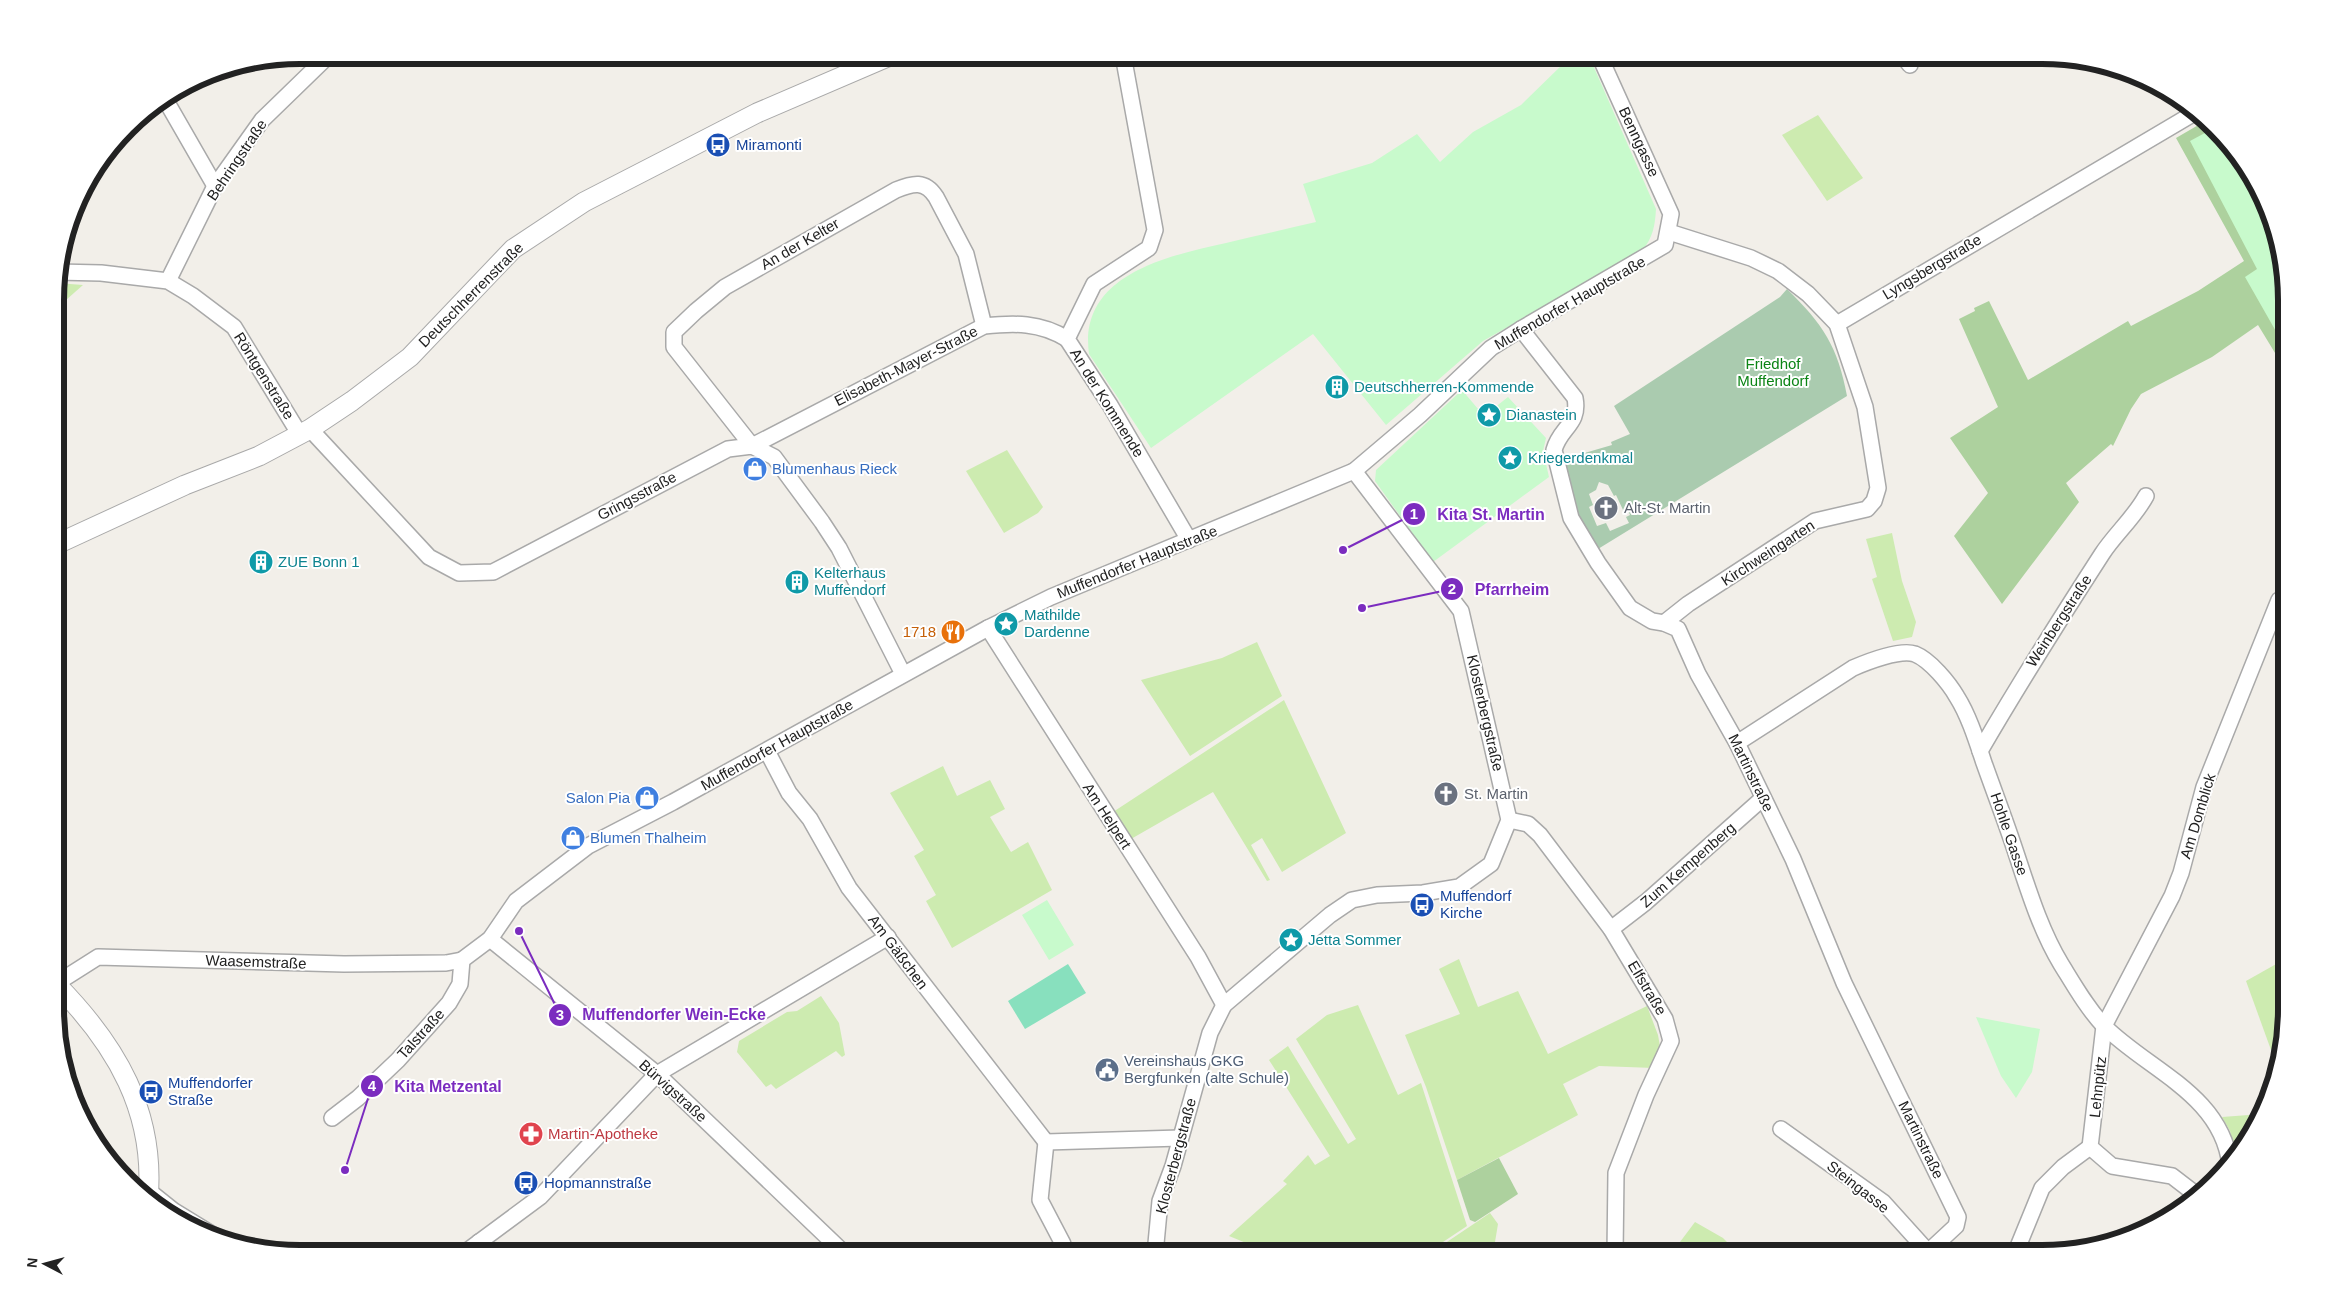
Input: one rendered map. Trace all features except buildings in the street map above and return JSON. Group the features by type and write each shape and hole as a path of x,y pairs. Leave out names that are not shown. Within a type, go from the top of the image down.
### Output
{"street":[{"name":"Behringstraße","path":"168,282 215,186 262,120 320,64"},
{"name":"Deutschherrenstraße","path":"64,541 185,485 259,456 305,432 352,401 410,357 512,249 584,202 757,113 871,64"},
{"name":"An der Kommende","path":"1125,64 1155,230 1150,248 1094,284 1067,339 1110,405 1189,540"},
{"name":"Benngasse","path":"1603,64 1671,214 1669,232"},
{"path":"168,105 215,186"},
{"name":"Lyngsbergstraße","path":"1837,324 2190,116"},
{"name":"An der Kelter","path":"752,446 674,347 674,332 725,287 896,190 912,183 922,184 930,188 936,197 966,254 984,326"},
{"path":"1669,232 1751,258 1778,271 1808,294 1837,324"},
{"name":"Muffendorfer Hauptstraße","path":"490,939 516,900 588,846 767,751 903,674 988,628 1051,597 1354,471 1420,415 1491,348 1654,253 1665,245 1669,232"},
{"name":"Röntgenstraße","path":"66,272 101,273 168,282 192,296 234,327 305,432"},
{"name":"Elisabeth-Mayer-Straße","path":"752,446 984,326 1008,323 1050,329 1067,339"},
{"name":"Kirchweingarten","path":"1664,623 1688,604 1815,521 1842,513 1866,510 1874,501 1878,488 1865,407 1837,324"},
{"name":"Martinstraße","path":"1521,329 1575,398 1574,420 1557,440 1554,450 1571,518 1598,563 1630,608 1652,621 1664,623 1678,629 1698,674 1737,743 1793,858 1844,983 1958,1217 1956,1226 1937,1245"},
{"name":"Gringsstraße","path":"305,432 429,557 459,572 493,572 728,449 752,446"},
{"path":"752,446 774,457 822,522 839,548 903,674"},
{"name":"Klosterbergstraße","path":"1156,1245 1160,1201 1173,1166 1210,1033 1224,1005 1330,915 1352,900 1377,895 1424,893 1459,887 1491,864 1509,820 1460,611 1354,471"},
{"name":"Weinbergstraße","path":"1980,751 2042,646 2104,550 2139,508 2146,496"},
{"name":"Am Domblick","path":"2104,1026 2172,896 2181,873 2204,787 2278,602"},
{"name":"Am Helpert","path":"988,628 1198,957 1224,1005"},
{"name":"Hohle Gasse","path":"1737,743 1853,668 1874,660 1902,654 1915,654 1946,680 1958,698 1980,751 2033,903 2056,954 2081,997 2104,1026 2200,1102 2220,1129 2227,1155"},
{"name":"Am Gäßchen","path":"767,751 790,793 810,819 849,888 1046,1142"},
{"name":"Zum Kempenberg","path":"1611,929 1646,902 1763,798"},
{"name":"Elfstraße","path":"1509,820 1528,824 1540,835 1611,929 1665,1018 1671,1041 1646,1095 1616,1173 1615,1245"},
{"path":"475,1245 540,1197 658,1074 888,937"},
{"path":"462,960 490,939"},
{"name":"Bürvigstraße","path":"490,939 658,1074 836,1245"},
{"name":"Waasemstraße","path":"64,979 98,957 344,964 446,963 462,960"},
{"name":"Talstraße","path":"332,1118 358,1098 398,1060 450,1002 460,984 462,960"},
{"path":"64,991 83,1011 111,1049 136,1098 148,1141 148,1190"},
{"name":"Lehnpütz","path":"2090,1147 2104,1026"},
{"name":"Steingasse","path":"1781,1129 1882,1202 1922,1245"},
{"path":"1063,1244 1040,1200 1046,1142 1180,1138"},
{"path":"2019,1245 2042,1188 2063,1167 2090,1147 2112,1166 2172,1176 2192,1191"},
{"path":"479,1242 482,1245"}],"green space":[{"path":"1563,64 1593,64 1656,209 1653,231 1642,251 1483,341 1386,425 1313,334 1151,448 1089,354 1089,327 1097,305 1112,288 1131,274 1154,263 1178,255 1316,222 1303,184 1372,163 1417,134 1440,162 1473,132 1521,105"},
{"path":"1818,115 1863,178 1827,201 1782,135"},
{"path":"2200,124 2229,156 2254,196 2266,224 2274,254 2278,285 2278,358 2258,325 2212,357 2141,394 2131,409 2113,446 2111,444 2066,483 2079,502 2002,604 1954,536 1988,493 1950,438 1998,407 1959,319 1975,311 1974,308 1989,301 2028,380 2128,321 2131,326 2198,291 2244,261 2176,138"},
{"path":"2208,132 2229,156 2254,196 2266,224 2274,254 2278,285 2278,335 2245,277 2257,269 2190,141"},
{"path":"64,284 83,285 64,302"},
{"name":"Friedhof Muffendorf","path":"1787,289 1819,325 1834,350 1847,396 1598,549 1579,520 1564,459 1612,445 1611,442 1630,434 1614,406 1780,297","holes":["1599,482 1608,485 1614,496 1616,495 1624,512 1628,510 1630,515 1626,517 1629,523 1610,531 1606,523 1597,526 1589,507 1593,505 1589,494 1596,490"]},
{"path":"1462,390 1484,416 1508,397 1546,438 1543,451 1549,477 1433,562 1375,481 1376,470"},
{"path":"1007,450 1043,507 1038,513 1004,533 966,471"},
{"path":"1892,533 1902,581 1916,622 1912,637 1893,641 1872,579 1877,577 1866,539"},
{"path":"1257,642 1282,696 1190,756 1141,680 1222,658"},
{"path":"1284,700 1346,833 1282,872 1262,838 1251,845 1270,880 1267,881 1213,792 1131,839 1113,812"},
{"path":"943,766 957,796 990,780 1005,809 990,817 1011,852 1028,842 1052,890 952,948 926,901 936,895 914,856 924,850 890,793"},
{"path":"1047,900 1074,945 1049,960 1022,915"},
{"path":"1459,959 1478,1007 1518,991 1548,1054 1647,1006 1658,1035 1661,1052 1654,1068 1599,1066 1563,1084 1578,1115 1457,1180 1426,1087 1405,1035 1460,1014 1439,969"},
{"path":"2278,963 2278,1024 2274,1057 2246,981"},
{"path":"1068,964 1086,993 1025,1029 1008,1001"},
{"path":"821,996 839,1023 845,1055 842,1057 836,1051 776,1089 771,1084 766,1087 737,1052 739,1041 787,1012 797,1011"},
{"path":"1358,1005 1398,1095 1421,1083 1467,1226 1438,1245 1251,1245 1229,1236 1287,1184 1283,1181 1308,1155 1315,1165 1330,1156 1269,1060 1288,1046 1348,1144 1356,1139 1296,1039 1327,1015"},
{"path":"1976,1017 2040,1029 2032,1072 2016,1098 2001,1076"},
{"path":"2253,1115 2234,1146 2230,1131 2222,1117"},
{"path":"1499,1158 1518,1194 1475,1222 1470,1220 1457,1180"},
{"path":"1490,1213 1498,1224 1494,1245 1442,1245"},
{"path":"1695,1222 1723,1238 1730,1245 1678,1245"}],"place":[{"name":"Miramonti","path":"718,145"},
{"name":"Deutschherren-Kommende","path":"1337,387"},
{"name":"Dianastein","path":"1489,415"},
{"name":"Kriegerdenkmal","path":"1510,458"},
{"name":"Blumenhaus Rieck","path":"755,469"},
{"name":"Alt-St. Martin","path":"1606,508"},
{"name":"Kita St. Martin","path":"1343,550"},
{"name":"ZUE Bonn 1","path":"261,562"},
{"name":"Kelterhaus Muffendorf","path":"797,582"},
{"name":"Pfarrheim","path":"1362,608"},
{"name":"Mathilde Dardenne","path":"1006,624"},
{"name":"1718","path":"953,632"},
{"name":"St. Martin","path":"1446,794"},
{"name":"Salon Pia","path":"647,798"},
{"name":"Blumen Thalheim","path":"573,838"},
{"name":"Muffendorf Kirche","path":"1422,905"},
{"name":"Muffendorfer Wein-Ecke","path":"519,931"},
{"name":"Jetta Sommer","path":"1291,940"},
{"name":"Vereinshaus GKG Bergfunken (alte Schule)","path":"1107,1070"},
{"name":"Muffendorfer Straße","path":"151,1092"},
{"name":"Martin-Apotheke","path":"531,1134"},
{"name":"Kita Metzental","path":"345,1170"},
{"name":"Hopmannstraße","path":"526,1183"}]}
